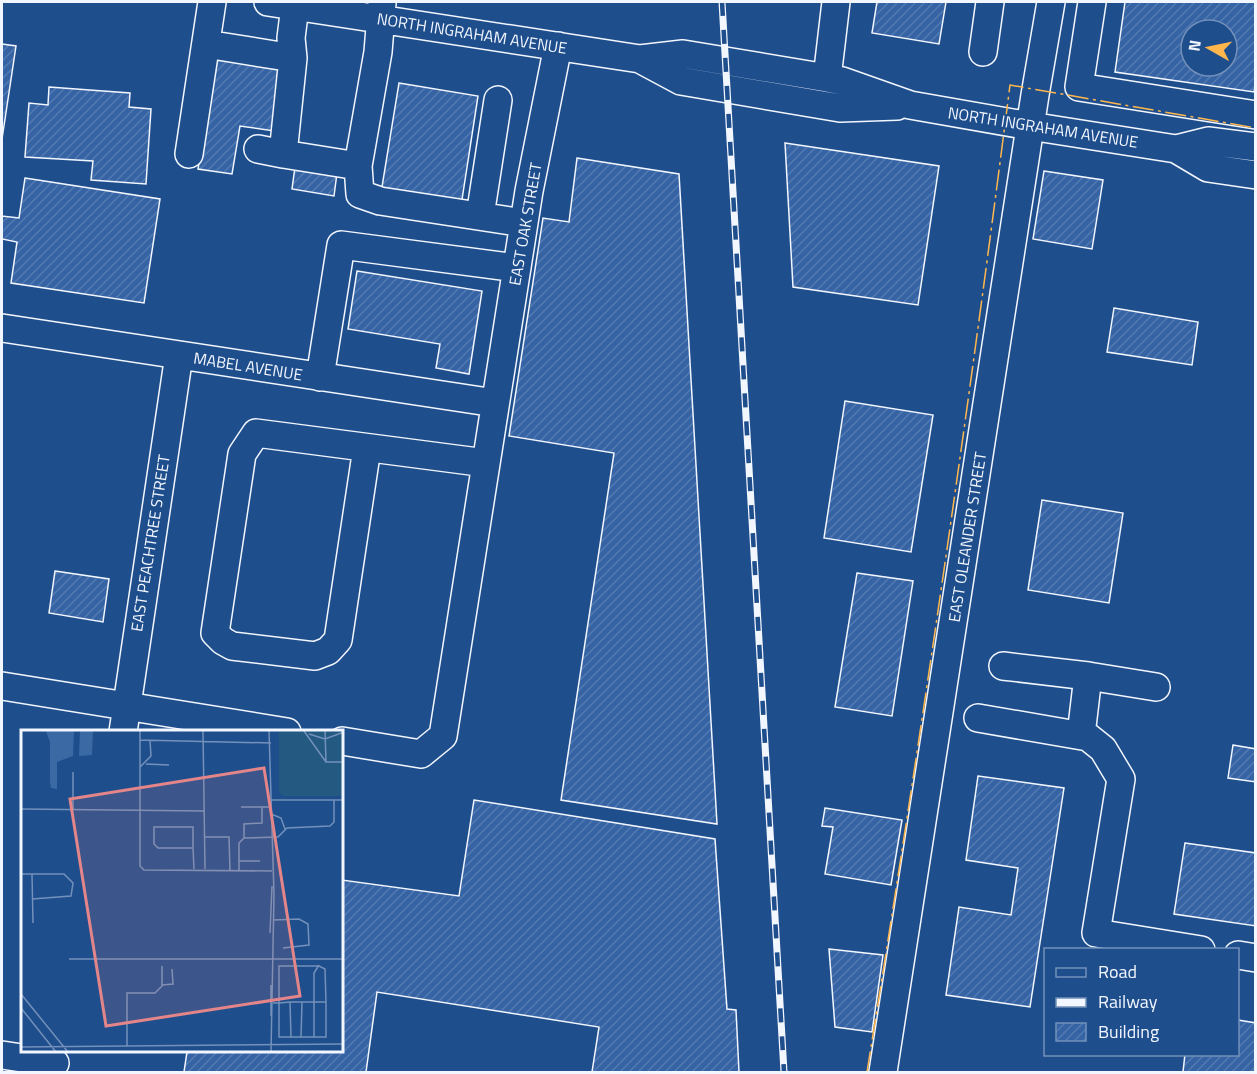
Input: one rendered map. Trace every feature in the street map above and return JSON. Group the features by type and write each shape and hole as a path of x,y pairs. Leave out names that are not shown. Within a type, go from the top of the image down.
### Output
{"street":[{"path":"189,154 212,2"},
{"name":"NORTH INGRAHAM AVENUE","path":"268,2 295,6 382,10 558,46 640,59 683,54 826,78 842,81 910,105 1176,149 1208,168 1256,175"},
{"path":"826,78 836,2"},
{"path":"983,52 990,2"},
{"name":"EAST OLEANDER STREET","path":"883,1072 1051,2"},
{"path":"1092,2 1079,87 1256,115"},
{"path":"295,6 291,38 293,58 271,152 358,166"},
{"path":"382,10 378,52 358,166 360,194 380,201 524,223"},
{"path":"206,44 293,58"},
{"name":"EAST OAK STREET","path":"344,741 421,754 443,736 524,223 558,46"},
{"path":"1041,57 1083,62"},
{"name":"NORTH INGRAHAM AVENUE","path":"640,59 681,81 728,90 840,108 910,105"},
{"path":"480,216 498,100"},
{"name":"NORTH INGRAHAM AVENUE","path":"1176,149 1209,141 1256,147"},
{"path":"320,377 341,245 517,268"},
{"name":"MABEL AVENUE","path":"2,328 495,403"},
{"name":"EAST PEACHTREE STREET","path":"123,730 179,355"},
{"path":"367,448 338,640 328,651 315,656 232,646 223,641 215,633 242,454 256,433 486,463"},
{"path":"1004,666 1156,687"},
{"path":"1081,735 1088,676"},
{"path":"2,686 275,730"},
{"path":"978,718 1081,735 1088,737 1103,749 1121,779 1094,941 1177,948"},
{"path":"1239,955 1256,958"},
{"path":"2,1055 55,1062"}],"building":[{"path":"877,2 946,2 939,44 872,33"},
{"path":"1125,2 1256,2 1254,92 1115,72"},
{"path":"2,44 16,46 2,139"},
{"path":"216,54 284,65 274,131 240,126 232,174 198,169"},
{"path":"399,83 478,96 461,206 381,193"},
{"path":"49,87 130,93 129,107 151,109 146,184 91,180 93,161 25,157 29,103 48,105"},
{"path":"785,143 939,166 918,305 793,287"},
{"path":"577,158 679,174 717,824 561,800 614,453 509,436 543,218 569,222"},
{"path":"295,167 337,173 334,196 292,189"},
{"path":"1044,171 1103,180 1092,249 1033,239"},
{"path":"25,178 160,199 144,303 11,283 17,242 2,239 2,216 19,218"},
{"path":"357,271 482,291 469,374 436,368 440,344 348,329"},
{"path":"1114,308 1198,322 1192,365 1107,352"},
{"path":"845,401 933,415 911,552 824,538"},
{"path":"1042,500 1123,513 1109,603 1028,590"},
{"path":"55,571 109,579 103,622 49,613"},
{"path":"857,573 913,581 892,716 835,707"},
{"path":"1233,745 1256,749 1256,782 1228,778"},
{"path":"978,776 1064,788 1030,1007 946,995 959,907 1011,915 1018,868 966,860"},
{"path":"474,800 715,839 727,1009 736,1010 739,1072 592,1072 599,1027 377,992 366,1072 184,1072 187,1053 344,1053 344,880 459,896"},
{"path":"825,808 902,820 891,885 825,874 833,827 822,826"},
{"path":"1185,843 1256,853 1256,926 1174,914"},
{"path":"829,949 883,955 872,1032 835,1027"},
{"path":"1239,1020 1256,1023 1256,1072 1183,1072 1185,1056 1239,1056"}],"railway":[{"path":"722,2 784,1072"}],"power":[{"path":"867,1072 943,579 1010,85 1256,128"}]}
